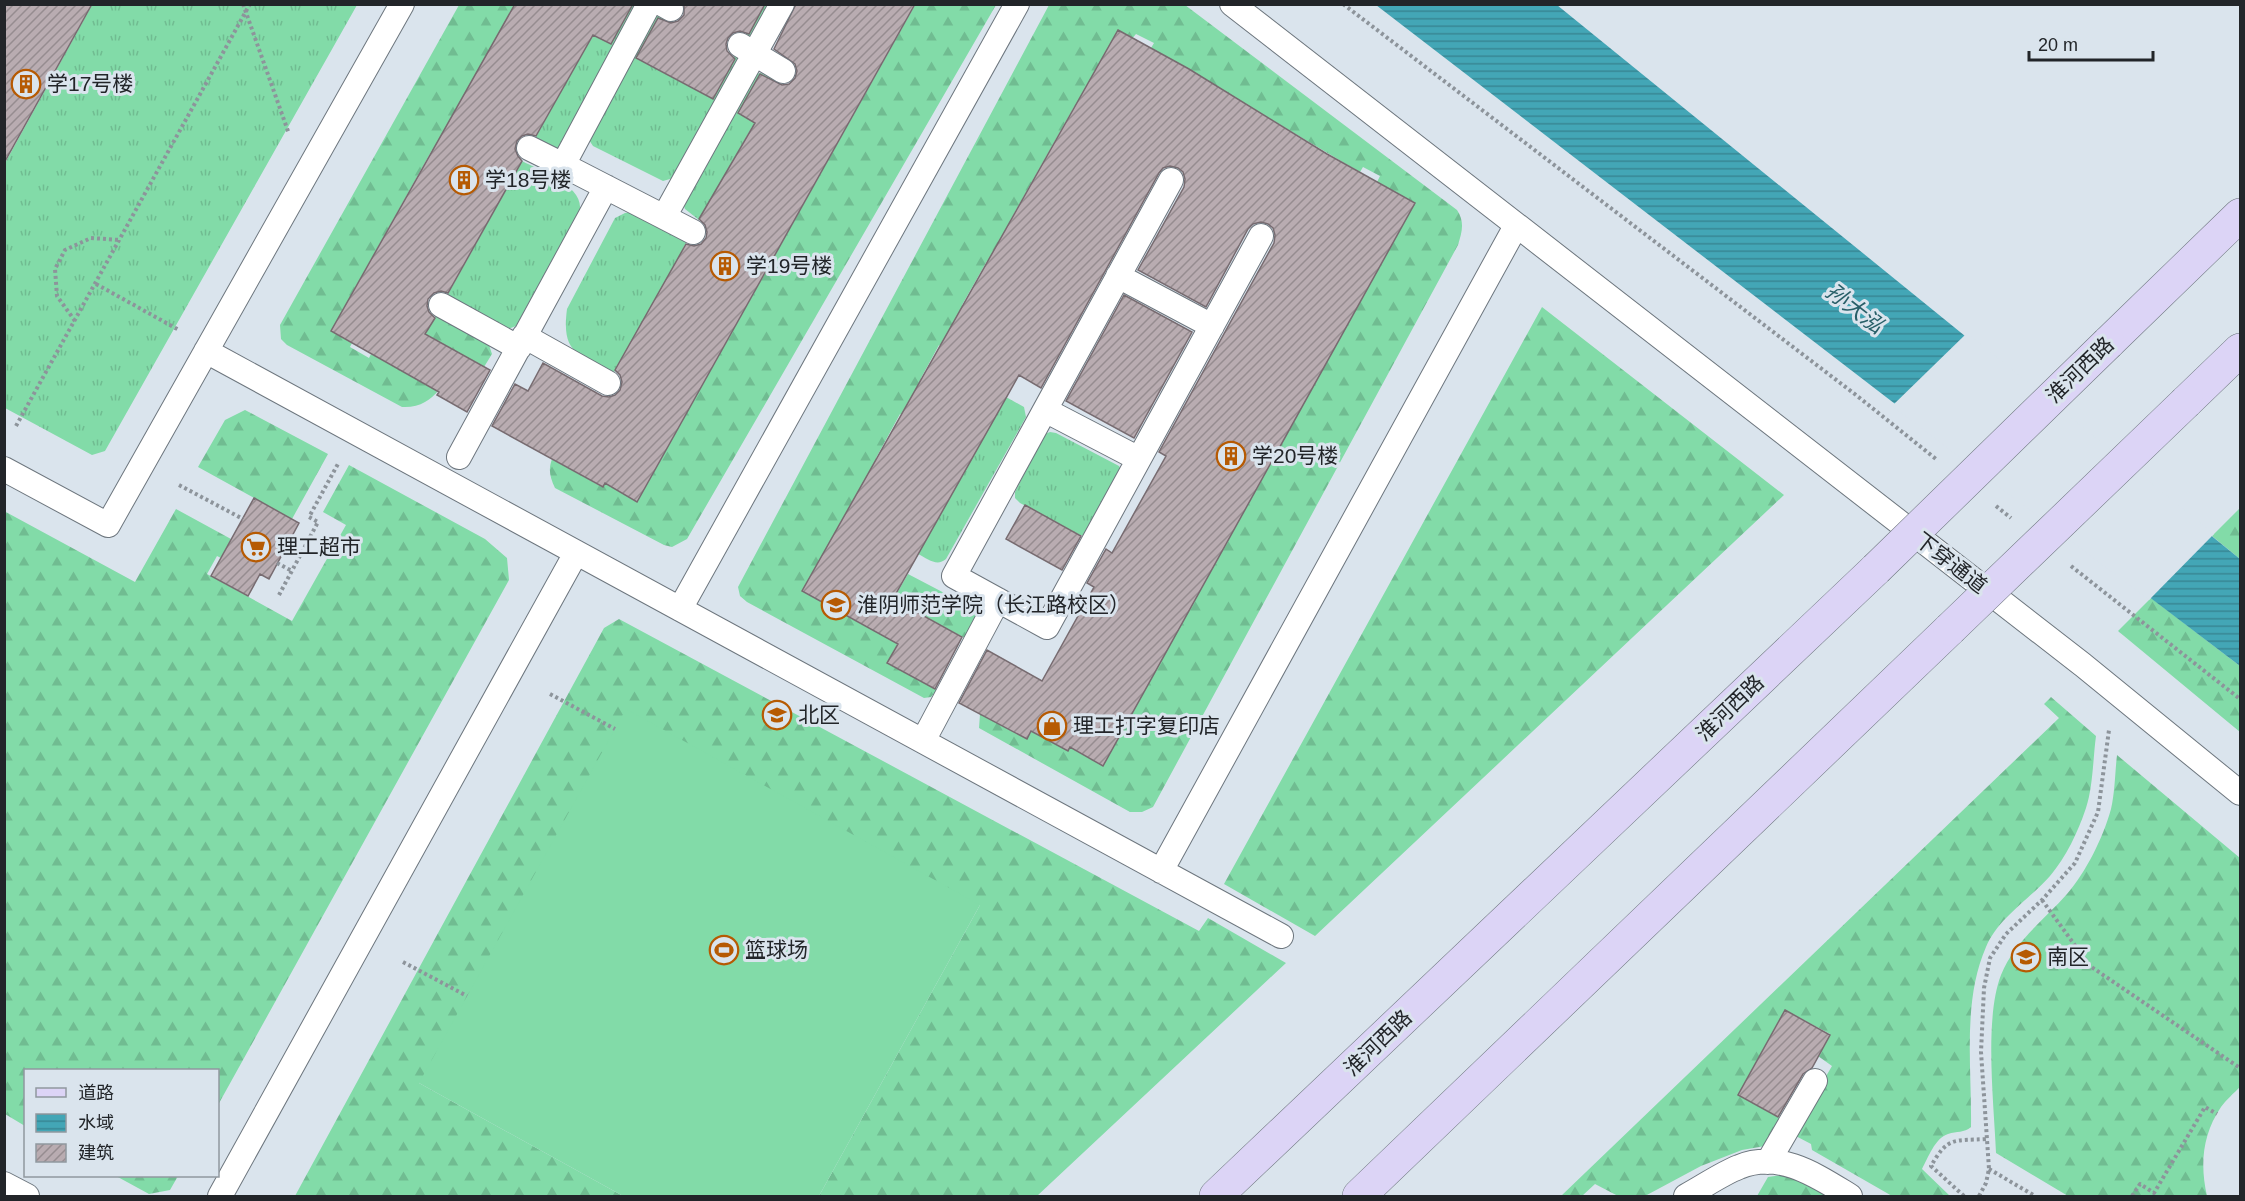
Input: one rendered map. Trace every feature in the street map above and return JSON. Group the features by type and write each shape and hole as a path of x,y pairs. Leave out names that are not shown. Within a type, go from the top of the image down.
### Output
{"main road":[{"name":"淮河西路","path":"1216,1197 1876,569 2241,215"},
{"path":"1359,1197 2241,350"}],"lane":[{"path":"4,469 108,525 402,4"},
{"path":"664,217 747,50 782,4"},
{"path":"680,609 1017,4"},
{"name":"下穿通道","path":"1232,4 2083,665 2241,793"},
{"path":"563,165 660,6"},
{"path":"747,50 783,71"},
{"path":"530,148 693,232"},
{"path":"1171,180 954,576 1047,627 1261,236"},
{"path":"459,457 606,187"},
{"path":"1161,871 1516,226"},
{"path":"1118,276 1212,326"},
{"path":"441,305 608,382"},
{"path":"206,351 1281,936"},
{"path":"1045,410 1139,459"},
{"path":"220,1197 576,553"},
{"path":"923,741 998,600"},
{"path":"1768,1162 1815,1080"},
{"path":"1686,1197 1739,1167 1768,1162 1787,1163 1809,1172 1851,1197"},
{"path":"4,1184 27,1197"}],"path":[{"path":"243,4 292,141"},
{"path":"16,426 250,4"},
{"path":"1344,4 1847,388 1940,462"},
{"path":"75,321 57,296 55,269 65,250 90,238 120,240"},
{"path":"96,284 184,333"},
{"path":"279,595 318,522 309,517 343,453"},
{"path":"179,485 243,519"},
{"path":"1995,506 2014,520"},
{"path":"277,562 292,571"},
{"path":"2069,564 2241,699"},
{"path":"550,694 615,729"},
{"path":"1979,1197 1986,1183 1989,1169 1981,1052 1984,988 1990,958 2006,934 2042,900 2075,862 2098,812 2109,730"},
{"path":"2042,900 2090,966 2241,1068"},
{"path":"403,962 467,996"},
{"path":"2132,1197 2140,1184 2154,1193 2205,1107 2217,1114"},
{"path":"1964,1197 1931,1166 1941,1149 1950,1141 1986,1138"},
{"path":"1989,1169 2035,1197"}],"green space":[{"path":"92,5 357,5 105,451 92,455 5,408 5,163"},
{"path":"459,5 515,5 451,118 439,153 432,150 331,331 352,343 350,347 369,358 371,354 404,372 437,314 488,342 492,354 484,367 460,354 439,390 432,397 414,406 402,407 287,345 281,339 280,325"},
{"path":"610,5 639,5 561,148 557,150 534,140"},
{"path":"659,5 673,5 642,61 711,98 762,5 772,5 677,177 663,181 593,146 589,140"},
{"path":"915,5 996,5 687,539 672,547 664,545 555,488 550,473 552,459 602,487 605,483 637,502"},
{"path":"1049,5 1185,5 1457,210 1462,223 1458,245 1153,807 1142,812 1130,812 979,728 980,714 1027,739 1033,727 1068,751 1070,747 1103,765 1415,203 1377,182 1380,176 1363,167 1360,172 1151,48 1154,43 1136,34 1074,107 1011,219 994,264 987,261 962,305 967,308 945,348 939,345 921,378 927,381 907,417 900,414 876,458 882,462 859,503 853,500 839,525 844,529 816,566 802,591 823,602 821,606 840,617 843,613 875,631 908,574 973,608 980,619 969,640 915,612 887,663 937,690 931,697 924,698 747,602 740,596 738,587"},
{"path":"761,73 777,81 758,129 752,127 699,220 685,209 682,201 756,74"},
{"path":"522,161 568,186 579,200 580,209 516,326 508,329 447,296"},
{"path":"634,212 688,240 683,248 689,252 622,374 591,361 575,351 567,336 567,309 615,218"},
{"path":"1542,307 1784,495 1315,936 1224,884"},
{"path":"1006,397 1024,407 1026,417 946,559 939,562 929,560 918,554"},
{"path":"245,410 328,454 292,519 198,467 225,420"},
{"path":"1050,432 1119,466 1121,470 1086,535 1080,535 1020,503 1015,498 1015,492 1045,434"},
{"path":"349,465 485,539 507,558 509,580 219,1103 219,1069 24,1069 24,1125 5,1114 4,511 135,582 176,509 231,539 221,558 217,556 207,574 292,621 346,525 323,512"},
{"path":"2240,508 2240,559 2212,536"},
{"path":"2151,598 2240,666 2240,732 2118,631"},
{"path":"619,619 1199,931 1208,918 1286,963 1037,1196 819,1196 980,905 419,1083 623,1196 295,1196 604,628"},
{"path":"2051,697 2096,736 2088,800 2083,817 2061,861 2050,876 1998,927 1986,947 1974,990 1971,1013 1971,1127 1943,1136 1932,1149 1922,1169 1950,1196 1892,1196 1812,1150 1811,1144 1792,1134 1832,1066 1818,1056 1830,1034 1785,1010 1738,1095 1783,1120 1765,1146 1742,1150 1701,1166 1645,1196 1618,1196 1595,1184 1582,1196 1561,1196 2059,718 2044,704"},
{"name":"篮球场","path":"626,709 980,905 819,1196 623,1196 419,1083"},
{"path":"2117,755 2240,858 2240,1087 2221,1107 2206,1139 2203,1162 2207,1196 2068,1196 1996,1153 1991,1038 1996,993 2001,975 2014,952 2030,932 2081,876 2093,854 2111,809"},
{"path":"1782,1175 1799,1178 1829,1196 1757,1196 1768,1177"},
{"path":"118,1177 177,1177 170,1190 149,1194"}],"water":[{"name":"孙大泓","path":"1376,5 1557,5 2240,559 2240,666 1886,397"}],"pier":[{"path":"1967,333 2214,534 2149,600 1892,406"}],"building":[{"name":"学17号楼","path":"4,4 92,4 4,163"},
{"name":"学18号楼","path":"515,4 633,4 611,44 593,35 536,136 528,134 517,141 515,149 522,161 448,293 441,291 434,293 428,299 429,312 435,318 425,334 490,370 467,412 437,395 439,392 331,331"},
{"path":"684,4 765,4 749,34 740,31 728,38 727,51 735,59 713,99 636,58 658,18 671,23 678,21 684,15"},
{"name":"学19号楼","path":"796,4 915,4 637,502 605,483 603,487 492,426 515,384 528,391 543,363 602,396 615,395 620,390 622,382 615,370 686,244 694,246 701,244 706,238 705,225 699,219 755,123 738,113 760,74 782,85 789,84 795,78 797,71 795,64 774,49"},
{"path":"1118,30 1189,69 1327,154 1415,203 1103,766 1070,747 1068,751 1031,731 1027,739 959,703 987,650 1042,681 1094,587 1087,583 1106,549 1112,553 1166,456 1159,452 1274,243 1273,228 1261,222 1253,224 1248,229 1206,307 1138,270 1184,187 1183,172 1178,168 1170,166 1163,168 1159,173 1041,388 1019,375 893,599 962,637 935,689 887,663 898,644 802,591"},
{"path":"1124,295 1192,332 1134,438 1066,401"},
{"name":"理工超市","path":"254,498 299,523 269,579 260,574 248,596 211,576"},
{"path":"1025,505 1081,536 1062,570 1006,539"},
{"path":"1785,1010 1830,1035 1812,1068 1803,1074 1778,1117 1738,1095"}],"place":[{"name":"学17号楼","path":"26,84"},
{"name":"学18号楼","path":"464,180"},
{"name":"学19号楼","path":"725,266"},
{"name":"学20号楼","path":"1231,456"},
{"name":"理工超市","path":"256,547"},
{"name":"淮阴师范学院（长江路校区）","path":"836,605"},
{"name":"北区","path":"777,715"},
{"name":"理工打字复印店","path":"1052,726"},
{"name":"篮球场","path":"724,950"},
{"name":"南区","path":"2026,957"}]}
